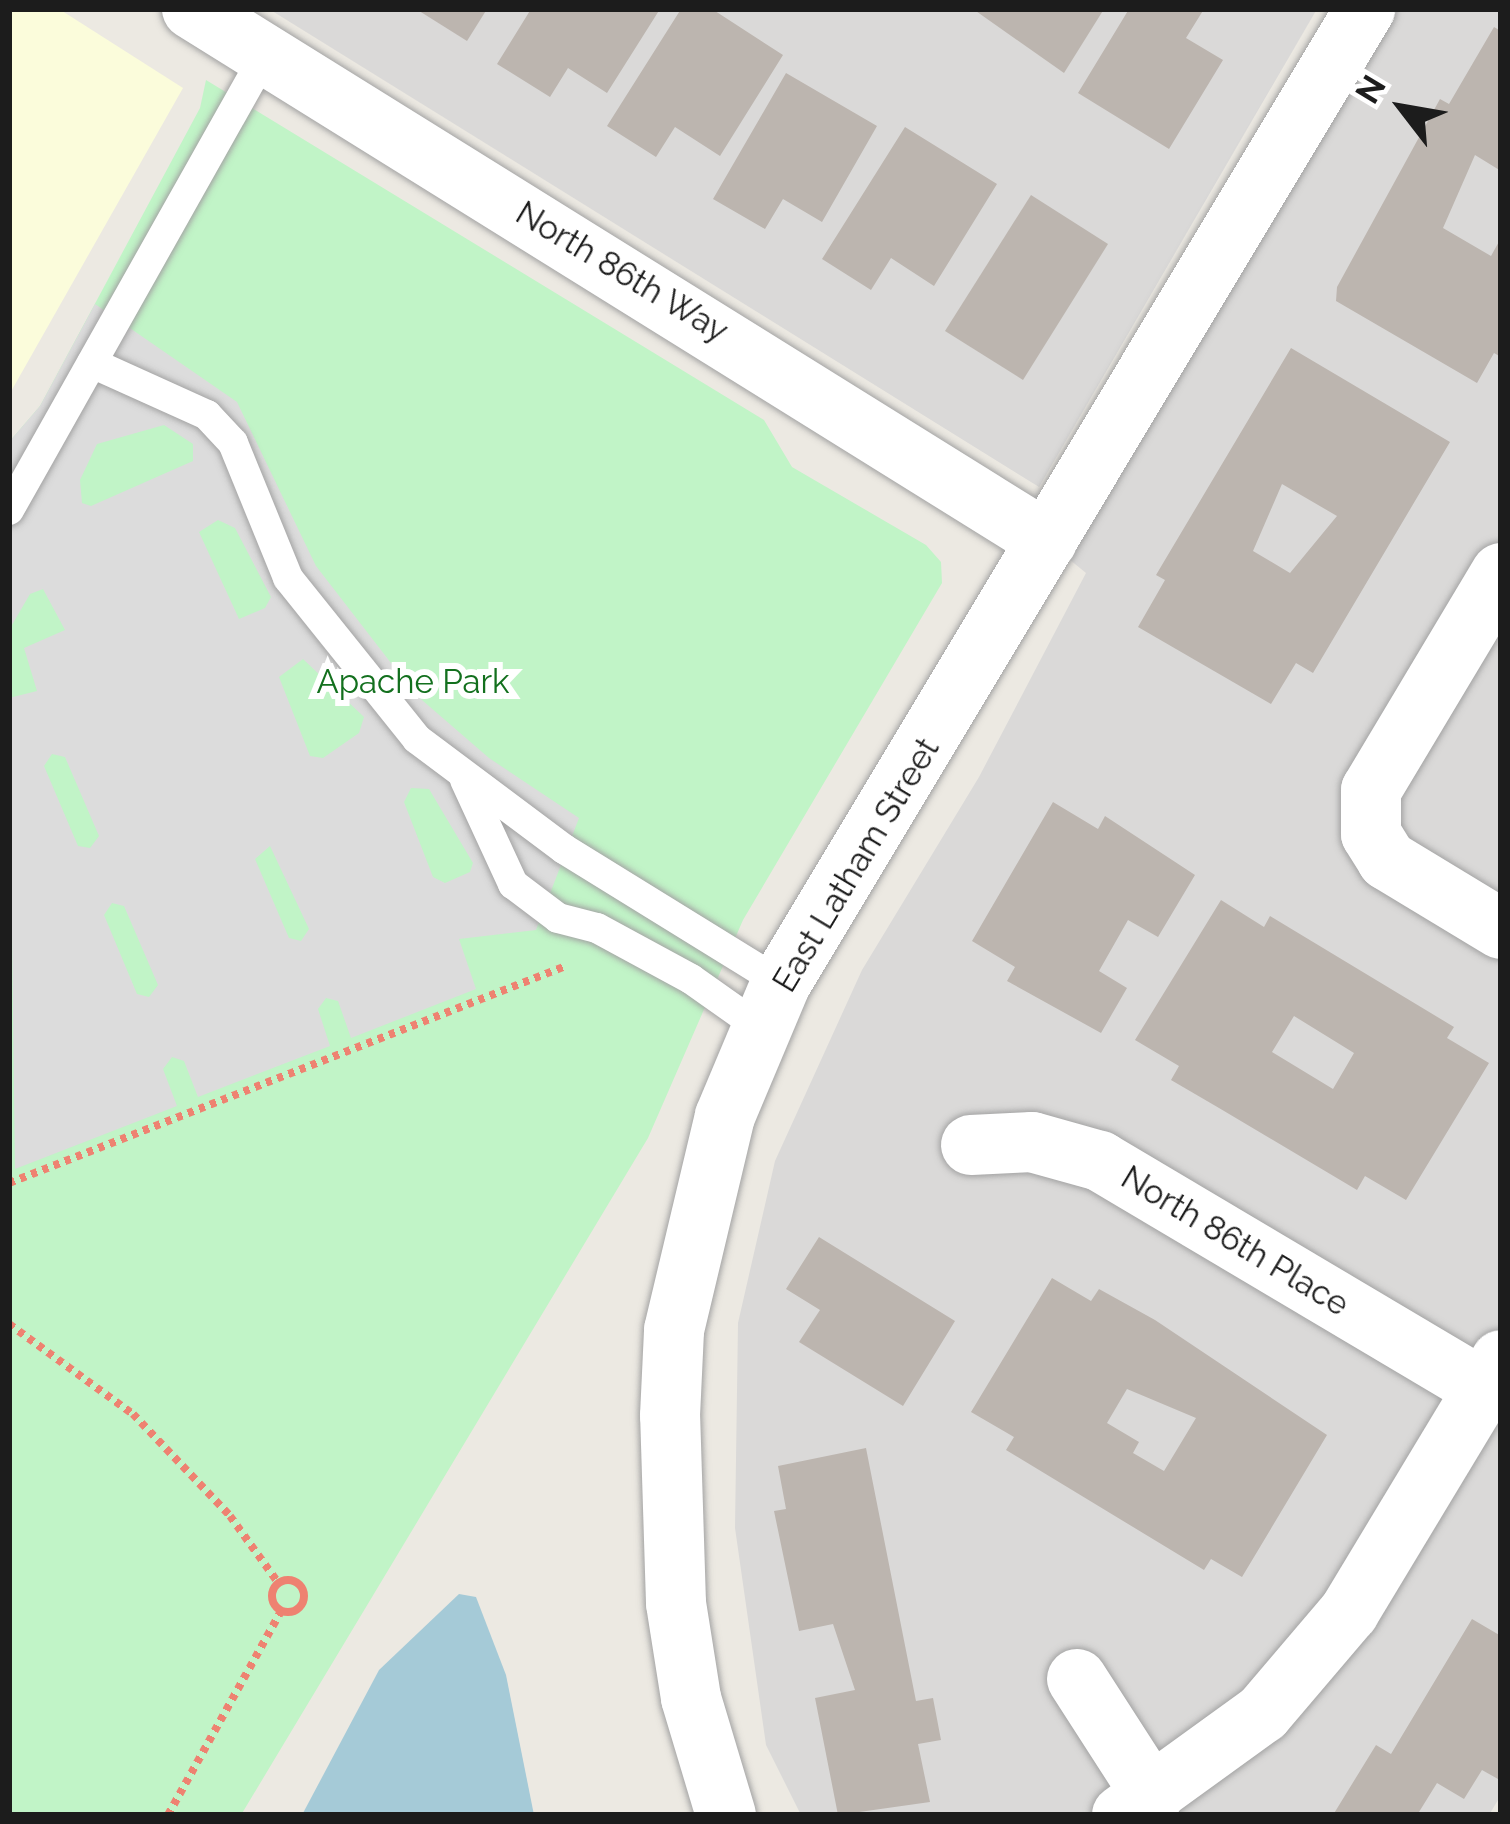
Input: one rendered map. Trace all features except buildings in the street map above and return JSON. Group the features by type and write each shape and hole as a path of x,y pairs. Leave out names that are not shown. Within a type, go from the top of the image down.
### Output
{"street":[{"name":"North 86th Way","path":"192,9 1047,541"},
{"name":"East Latham Street","path":"726,1815 691,1698 676,1603 674,1330 725,1116 772,1006 1365,9"},
{"path":"1501,573 1371,790 1371,834 1387,860 1501,929"},
{"name":"North 86th Place","path":"971,1145 1032,1142 1100,1161 1492,1375"},
{"path":"1077,1679 1137,1806 1263,1713 1349,1612 1492,1375"}],"lane":[{"path":"9,510 265,55"},
{"path":"92,363 206,415 232,443 279,560 317,622 417,739 772,1006"},
{"path":"459,769 513,884 558,919 597,928 691,980 772,1006"}],"path":[{"path":"9,1183 587,958"},
{"path":"9,1324 133,1414 230,1516 279,1584"},
{"path":"292,1580 304,1593 298,1609 280,1611 272,1596 279,1584 292,1580"},
{"path":"168,1815 280,1611"}],"shaded area":[{"path":"9,9 59,9 183,88 9,395"},
{"path":"269,9 1317,9 1039,487"},
{"path":"1365,9 1501,9 1501,1795 1489,1815 801,1815 766,1745 735,1528 738,1323 775,1161 862,970 979,777 1086,573 1047,541"},
{"path":"95,304 237,402 316,566 415,694 489,758 579,818 536,930 459,939 476,989 351,1038 338,1001 326,998 318,1009 330,1046 198,1097 184,1061 172,1057 163,1069 177,1106 15,1169 9,698 37,691 24,648 65,630 43,589 30,594 9,630 9,442 40,406","holes":["164,425 193,444 193,461 91,506 82,503 80,480 97,444","218,520 235,528 271,597 265,608 239,619 199,532","303,659 364,717 359,733 323,758 310,756 279,677","52,754 65,757 99,836 90,848 78,846 44,766","411,788 429,789 473,863 470,872 445,883 433,877 404,802","270,846 309,929 301,941 289,938 255,859","112,903 124,906 158,985 149,997 137,994 104,915"]}],"green space":[{"name":"Apache Park","path":"206,80 764,420 792,467 926,545 941,562 942,583 743,920 648,1138 241,1815 9,1815 9,442 40,406 200,108"}],"water":[{"path":"459,1594 476,1597 506,1675 534,1815 302,1815 379,1670"}]}
